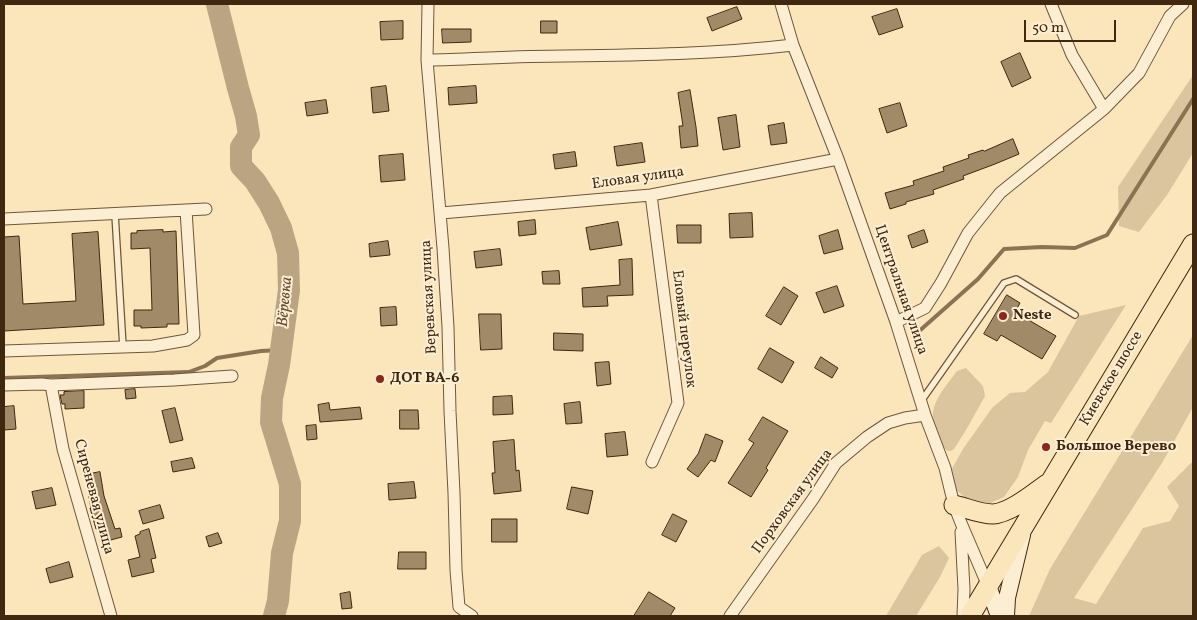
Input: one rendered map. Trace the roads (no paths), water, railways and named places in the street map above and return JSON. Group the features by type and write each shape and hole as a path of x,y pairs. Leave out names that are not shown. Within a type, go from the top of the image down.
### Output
{"main road":[{"name":"Киевское шоссе","path":"970,616 1193,244"},
{"path":"954,505 994,514 1006,511 1051,482"}],"street":[{"name":"Веревская улица","path":"428,4 428,60 441,213 448,327 456,570 459,607 472,616"},
{"name":"Центральная улица","path":"781,4 794,45 838,159 896,322 925,415 945,468 960,523 988,586"},
{"path":"1051,4 1072,55 1104,109"},
{"path":"896,322 925,308 968,233 1000,193 1104,109 1139,73 1170,16 1183,4"},
{"path":"428,60 534,56 693,54 794,45"},
{"name":"Еловая улица","path":"441,213 651,195 838,159"},
{"name":"Еловый переулок","path":"651,195 678,403 652,462"},
{"path":"4,218 206,209"},
{"path":"4,351 154,346 187,340 194,335 186,210"},
{"path":"4,385 51,385 232,376"},
{"name":"Сиреневая улица","path":"51,385 63,449 111,616"},
{"name":"Порховская улица","path":"730,616 813,499 836,463 867,437 888,423 925,415"},
{"path":"960,523 964,569 963,616"},
{"path":"1006,616 1008,592 1024,526"},
{"path":"988,586 999,616"}],"lane":[{"path":"115,214 123,347"},
{"path":"921,400 1004,283 1016,279 1075,315"}],"waterway":[{"name":"Вёревка","path":"217,4 246,116 249,135 241,147 241,166 255,181 269,203 281,228 288,253 289,290 279,365 272,398 271,422 290,484 290,521 282,553 278,601 274,616"},
{"path":"917,333 978,279 1004,249 1075,248 1107,235 1193,99"},
{"path":"4,378 189,372 205,366 217,358 281,350"}],"place":[{"name":"Neste","path":"1003,316"},
{"name":"ДОТ ВА-6","path":"380,379"},
{"name":"Большое Верево","path":"1046,447"}]}
